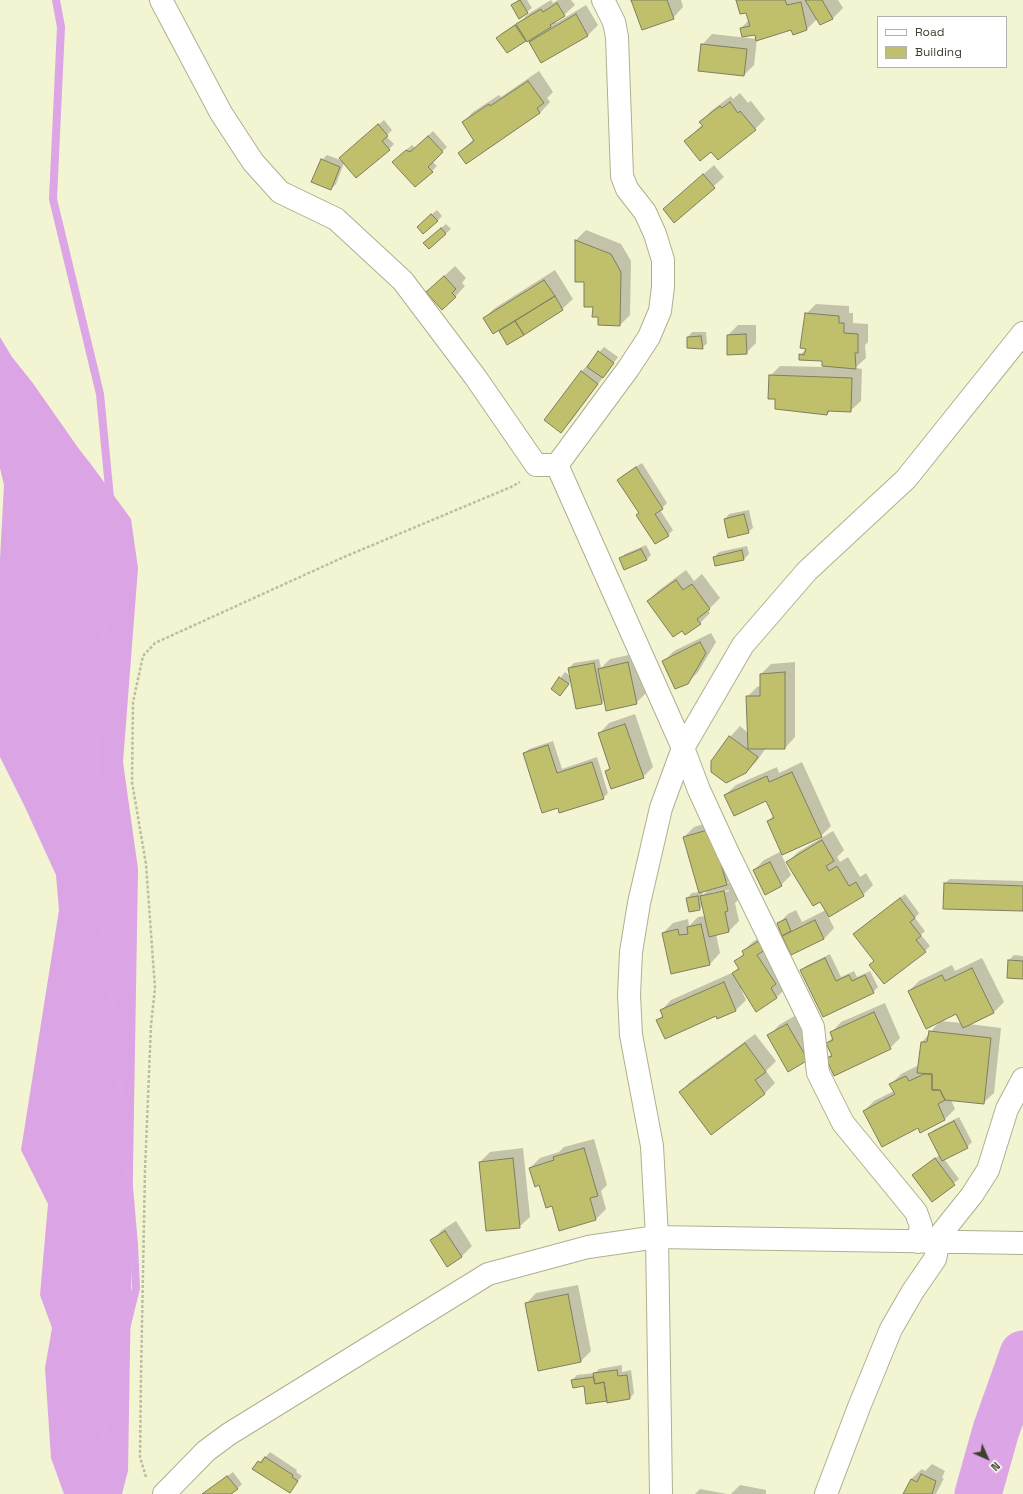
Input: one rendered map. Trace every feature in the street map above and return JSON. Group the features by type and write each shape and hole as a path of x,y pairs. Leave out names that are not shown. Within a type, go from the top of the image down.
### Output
{"street":[{"path":"161,0 220,113 253,162 280,192 336,219 402,281 476,378 547,465 684,748 699,790 728,853 813,1028 818,1073 843,1122 916,1212 935,1259 913,1291 891,1329 826,1494"},
{"path":"547,465 628,369 649,337 660,311 663,287 663,260 655,234 645,212 628,189 622,176 617,37 614,22 603,0"},
{"path":"661,1494 656,1237 652,1146 631,1035 628,995 631,952 639,903 661,808 684,748 743,645 807,571 906,479 1023,333"},
{"path":"929,1242 940,1235 972,1195 988,1170 1007,1109 1023,1080"},
{"path":"164,1494 206,1452 229,1434 488,1274 588,1247 656,1237 1023,1243"}],"path":[{"path":"147,1479 140,1457 141,1376 146,1162 151,1025 155,988 146,864 132,782 133,702 143,656 155,643 344,556 511,487 547,465"}],"shaded area":[{"path":"0,337 12,357 32,382 131,519 138,568 123,762 138,869 128,1471 122,1494 64,1494 51,1458 45,1368 52,1328 40,1295 48,1204 21,1150 59,910 56,875 0,757 0,559 4,485 0,468"}],"building":[{"path":"520,0 528,13 519,19 511,5"},
{"path":"631,0 667,0 674,19 642,30"},
{"path":"736,0 785,0 787,5 801,2 807,30 793,35 791,30 756,41 755,35 742,37 740,28 750,26 746,13 740,14"},
{"path":"805,0 822,0 833,19 820,25"},
{"path":"557,3 565,16 527,42 516,24 541,9 543,12"},
{"path":"576,14 588,36 541,63 529,42"},
{"path":"515,25 526,41 507,53 496,38"},
{"path":"701,44 747,49 744,76 698,71"},
{"path":"528,81 544,103 537,108 540,113 466,164 458,153 474,141 462,122"},
{"path":"730,102 738,113 740,111 756,130 718,160 711,152 700,161 684,141 703,126 699,122 720,106 722,108"},
{"path":"378,124 388,136 382,141 390,150 356,178 339,158"},
{"path":"428,136 443,152 428,167 433,172 415,187 392,162 406,150 410,152"},
{"path":"321,159 340,167 331,190 311,182"},
{"path":"703,174 715,188 674,223 663,209"},
{"path":"431,214 438,221 423,234 417,227"},
{"path":"441,228 446,234 429,249 423,243"},
{"path":"575,240 611,254 621,272 620,326 598,325 598,317 592,317 593,307 584,307 584,282 575,282"},
{"path":"444,276 456,289 452,293 456,297 442,310 426,292"},
{"path":"544,280 555,296 493,334 483,318"},
{"path":"555,296 563,310 524,335 515,321"},
{"path":"805,313 839,316 839,323 844,323 844,333 858,334 858,353 855,353 856,369 822,366 822,361 799,360 799,354 804,355 806,349 800,348"},
{"path":"515,321 524,335 507,345 499,331"},
{"path":"746,334 747,354 727,355 727,335"},
{"path":"701,336 703,349 687,348 687,337"},
{"path":"598,351 614,363 603,378 587,367"},
{"path":"581,371 598,384 561,433 544,420"},
{"path":"769,375 852,378 851,412 828,411 827,415 775,409 775,399 768,399"},
{"path":"636,467 663,509 655,514 669,536 655,544 636,515 639,513 617,480"},
{"path":"744,514 749,533 728,538 724,519"},
{"path":"641,549 647,560 624,570 619,558"},
{"path":"742,550 744,560 715,566 713,557"},
{"path":"676,580 683,590 692,584 710,609 697,619 701,624 685,635 682,631 673,637 647,601"},
{"path":"700,642 706,653 688,684 675,689 662,661"},
{"path":"628,662 637,704 606,711 598,669"},
{"path":"594,663 602,704 576,709 568,668"},
{"path":"785,672 785,749 748,749 746,696 760,696 760,674"},
{"path":"559,677 569,684 560,696 551,689"},
{"path":"625,724 644,778 611,789 605,771 610,769 598,733"},
{"path":"729,736 758,757 746,773 726,783 711,772 711,761"},
{"path":"548,745 557,773 592,762 604,799 559,813 558,808 542,813 523,753"},
{"path":"792,772 822,837 782,855 767,821 774,818 766,801 734,816 724,795 767,776 769,782"},
{"path":"711,829 727,885 699,893 683,837"},
{"path":"822,840 834,861 826,866 829,871 837,866 849,886 856,882 864,896 829,917 820,902 813,906 786,862"},
{"path":"770,862 782,886 765,895 753,870"},
{"path":"944,883 1023,886 1023,911 943,909"},
{"path":"724,891 728,911 725,912 729,932 709,937 700,896"},
{"path":"698,896 700,910 689,912 686,898"},
{"path":"900,898 915,918 910,922 921,936 916,940 926,952 884,984 869,965 874,961 853,934"},
{"path":"786,919 791,931 782,936 777,923"},
{"path":"815,920 824,939 791,955 782,936"},
{"path":"701,924 710,965 671,974 662,933 678,929 679,935 688,934 687,927"},
{"path":"759,941 765,950 757,955 776,984 771,988 777,998 756,1012 732,973 739,969 734,961 744,955 742,951"},
{"path":"825,958 836,981 849,975 852,981 865,975 874,993 823,1017 800,970"},
{"path":"1008,960 1023,961 1023,979 1007,978"},
{"path":"972,968 994,1013 963,1028 956,1014 926,1029 908,991 942,975 945,981"},
{"path":"724,982 736,1011 717,1019 716,1016 665,1039 656,1020 663,1017 660,1010"},
{"path":"874,1012 891,1049 834,1076 826,1058 832,1056 826,1043 833,1040 830,1032"},
{"path":"787,1024 808,1060 788,1072 767,1035"},
{"path":"929,1031 991,1038 984,1104 945,1100 940,1090 932,1090 932,1074 917,1073 921,1042 927,1042"},
{"path":"745,1043 766,1072 755,1080 765,1094 711,1135 679,1092"},
{"path":"924,1074 932,1074 932,1090 940,1090 945,1100 938,1104 945,1120 920,1133 918,1128 882,1147 863,1111 895,1094 889,1084 906,1076 909,1081"},
{"path":"954,1121 968,1148 942,1161 928,1134"},
{"path":"584,1148 598,1196 590,1198 596,1220 559,1231 552,1206 546,1208 539,1185 535,1187 529,1168 554,1160 553,1157"},
{"path":"513,1158 520,1228 486,1231 479,1162"},
{"path":"935,1158 955,1185 932,1202 912,1175"},
{"path":"445,1231 462,1257 447,1267 430,1240"},
{"path":"568,1294 581,1362 538,1371 525,1303"},
{"path":"617,1370 618,1376 627,1375 630,1399 607,1403 604,1382 595,1384 593,1373"},
{"path":"593,1377 595,1384 604,1382 607,1401 586,1404 584,1386 573,1388 571,1380"},
{"path":"265,1457 293,1475 292,1477 298,1481 290,1493 252,1469 258,1461 261,1463"},
{"path":"921,1474 936,1481 932,1494 903,1494 911,1479 917,1482"},
{"path":"227,1476 238,1489 231,1494 202,1494"}],"waterway":[{"path":"56,0 61,27 53,199 100,394 110,498 110,590 99,668 96,756 103,926 114,1012 134,1245 136,1288 106,1410 98,1494"},
{"path":"978,1494 996,1430 1023,1354"}]}
